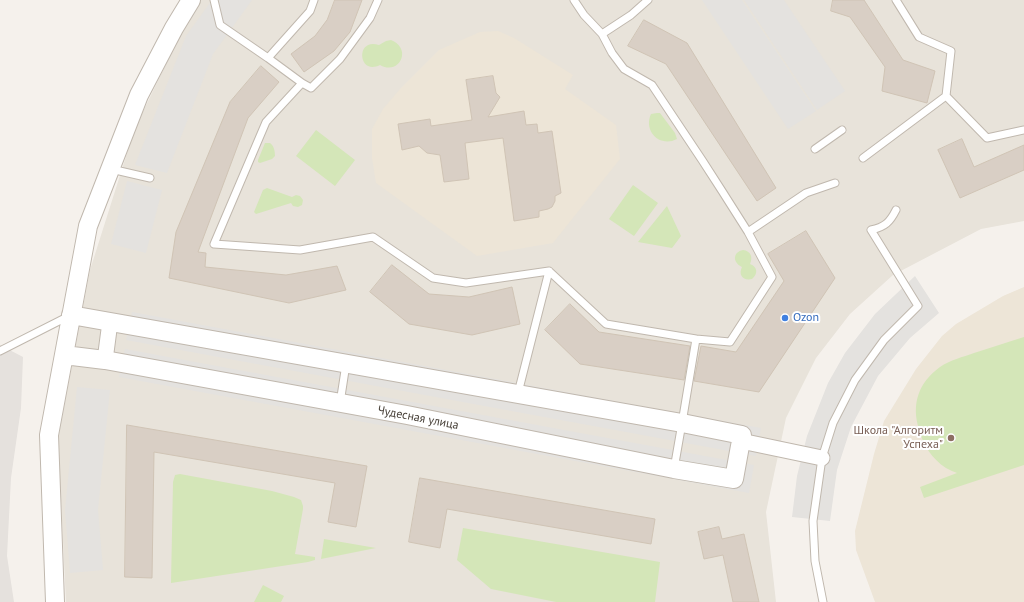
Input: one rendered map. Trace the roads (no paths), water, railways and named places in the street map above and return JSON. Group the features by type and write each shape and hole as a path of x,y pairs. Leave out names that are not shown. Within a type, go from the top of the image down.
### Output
{"street":[{"path":"55,602 49,435 88,226 139,95 174,28 191,0"},
{"path":"71,315 682,423 742,435 741,441 822,458"},
{"path":"105,360 110,322"},
{"name":"Чудесная улица","path":"64,354 105,360 340,403 674,469 734,479 741,441"}],"lane":[{"path":"214,0 220,25 311,88 340,59 370,18 378,0"},
{"path":"268,58 310,11 314,0"},
{"path":"549,271 606,324 696,339 730,342 772,277 748,232 652,85 624,69 612,53 602,34 574,0"},
{"path":"602,34 631,15 648,0"},
{"path":"863,158 946,96 951,51 919,37 896,0"},
{"path":"302,83 266,122 214,244 300,250 373,237 433,278 466,283 549,271"},
{"path":"946,96 987,138 1024,130"},
{"path":"814,149 842,130"},
{"path":"110,169 150,178"},
{"path":"748,232 806,193 835,183"},
{"path":"822,602 815,561 813,521 822,458 833,423 855,380 884,340 918,306 871,230 877,229 889,222 896,210"},
{"path":"518,394 549,271"},
{"path":"0,351 71,315"},
{"path":"674,469 696,339"},
{"path":"340,403 346,364"}],"place":[{"name":"Ozon","path":"785,318"},
{"name":"Школа \"Алгоритм Успеха\"","path":"951,438"}]}
